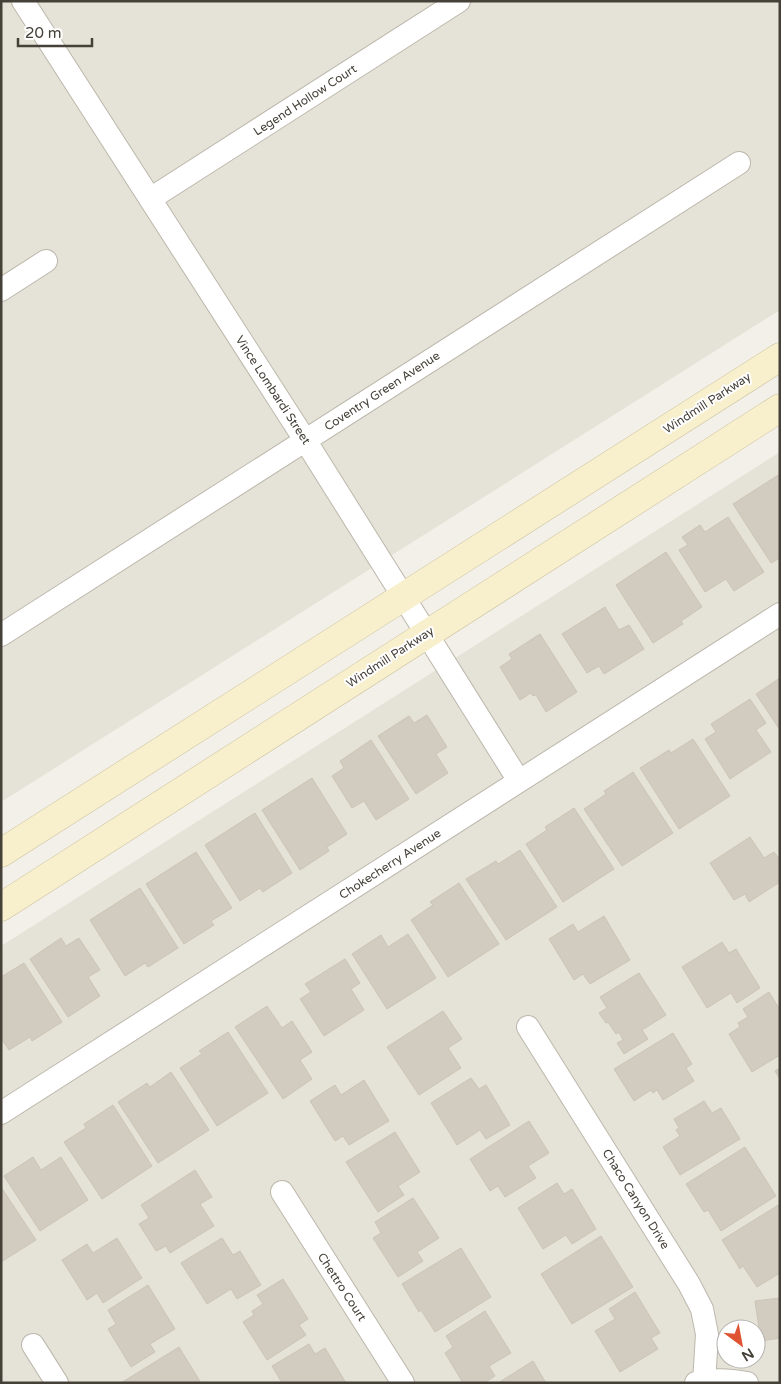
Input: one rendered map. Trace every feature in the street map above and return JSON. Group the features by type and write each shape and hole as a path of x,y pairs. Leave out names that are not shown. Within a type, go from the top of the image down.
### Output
{"main road":[{"name":"Windmill Parkway","path":"1,853 780,357"},
{"name":"Windmill Parkway","path":"1,907 780,408"}],"street":[{"name":"Vince Lombardi Street","path":"23,1 305,440 520,781"},
{"name":"Legend Hollow Court","path":"150,199 459,1"},
{"name":"Coventry Green Avenue","path":"1,635 739,163"},
{"path":"1,290 46,261"},
{"name":"Chokecherry Avenue","path":"1,1113 780,614"},
{"name":"Chaco Canyon Drive","path":"528,1027 684,1276 702,1309 707,1334 701,1382"},
{"name":"Chettro Court","path":"282,1192 403,1383"},
{"path":"33,1345 57,1383"},
{"path":"701,1382 733,1381 747,1383"}],"shaded area":[{"path":"1,1 780,1 780,310 1,802"},
{"path":"780,452 780,1383 1,1383 1,946"}],"building":[{"path":"780,474 780,558 771,563 733,504"},
{"path":"728,517 764,572 734,591 726,579 705,592 679,550 688,545 682,537 700,525 705,532"},
{"path":"666,552 702,607 681,621 683,624 653,643 616,585"},
{"path":"605,607 619,630 629,625 644,649 604,674 599,666 587,673 562,634"},
{"path":"540,634 577,692 546,712 536,695 533,696 531,693 520,700 500,667 512,659 509,654"},
{"path":"780,678 780,730 756,694"},
{"path":"750,699 766,723 756,730 771,752 730,779 705,739 716,732 711,724"},
{"path":"427,715 447,747 436,754 448,773 416,794 378,736 409,716 414,723"},
{"path":"693,739 730,796 679,829 640,768 669,750 671,753"},
{"path":"371,740 409,799 376,820 364,801 352,808 332,776 344,768 340,761"},
{"path":"633,772 673,833 622,866 584,809 606,794 604,791"},
{"path":"312,778 347,834 327,847 329,851 300,870 262,810"},
{"path":"574,808 614,869 563,902 526,844 547,830 545,827"},
{"path":"255,813 292,873 263,892 260,888 240,901 205,845"},
{"path":"750,837 764,858 774,852 780,860 780,882 749,902 745,894 734,900 710,863"},
{"path":"520,850 557,907 506,940 466,879 496,861 498,864"},
{"path":"196,852 232,908 211,921 214,925 184,944 146,884"},
{"path":"459,883 499,944 448,977 411,920 433,905 430,902"},
{"path":"140,888 178,948 148,967 145,963 125,976 90,920"},
{"path":"604,916 630,960 590,984 583,974 574,980 549,939 573,924 578,932"},
{"path":"408,934 436,978 387,1009 352,954 381,935 388,947"},
{"path":"61,938 66,946 79,938 100,970 88,977 100,996 68,1017 30,959"},
{"path":"722,942 729,953 736,949 760,988 737,1003 731,993 707,1008 682,967"},
{"path":"345,959 360,983 351,989 364,1010 324,1036 300,999 311,992 305,984"},
{"path":"24,963 62,1022 32,1041 30,1037 9,1050 1,1038 1,977"},
{"path":"639,973 666,1015 642,1030 648,1039 624,1054 617,1043 623,1040 619,1032 616,1034 599,1013 607,1008 600,997"},
{"path":"769,992 780,1010 780,1055 752,1072 729,1034 740,1027 738,1023 748,1017 743,1009"},
{"path":"267,1006 282,1028 292,1021 312,1052 300,1060 312,1079 283,1099 235,1027"},
{"path":"443,1011 462,1039 448,1048 461,1068 419,1095 387,1047"},
{"path":"228,1032 268,1093 217,1126 180,1068 202,1054 199,1051"},
{"path":"673,1033 692,1064 686,1068 694,1081 663,1100 657,1090 653,1093 651,1090 634,1101 614,1069"},
{"path":"780,1068 780,1079 775,1071"},
{"path":"171,1072 209,1130 158,1163 118,1102 147,1083 150,1087"},
{"path":"471,1078 479,1089 486,1085 510,1125 486,1139 480,1130 457,1145 431,1103"},
{"path":"364,1080 389,1121 349,1145 343,1136 335,1141 310,1101 335,1085 341,1095"},
{"path":"704,1101 712,1113 721,1108 740,1139 680,1175 663,1147 680,1136 676,1130 679,1128 674,1119"},
{"path":"113,1105 152,1166 102,1199 64,1142 86,1128 84,1124"},
{"path":"529,1121 549,1153 528,1166 536,1178 505,1197 498,1186 490,1191 470,1159"},
{"path":"395,1132 420,1172 398,1186 404,1195 378,1212 346,1162"},
{"path":"745,1147 776,1196 721,1231 708,1210 704,1212 686,1184"},
{"path":"33,1157 41,1170 61,1157 88,1200 40,1231 4,1176"},
{"path":"195,1170 212,1197 200,1204 214,1226 170,1253 166,1246 156,1251 139,1224 149,1218 141,1205"},
{"path":"557,1183 564,1194 572,1189 596,1229 572,1244 566,1235 543,1249 518,1208"},
{"path":"1,1187 36,1240 1,1262"},
{"path":"413,1198 439,1238 417,1252 423,1261 398,1277 373,1238 381,1233 375,1222"},
{"path":"780,1204 780,1273 757,1287 743,1266 740,1269 722,1240"},
{"path":"601,1236 633,1287 572,1324 541,1274"},
{"path":"117,1238 142,1278 103,1303 97,1293 87,1300 62,1260 87,1244 93,1253"},
{"path":"222,1238 233,1255 240,1251 261,1285 237,1299 231,1289 207,1304 181,1263"},
{"path":"461,1248 491,1297 435,1332 421,1310 419,1312 402,1284"},
{"path":"283,1279 308,1319 299,1325 306,1335 267,1360 243,1322 254,1315 252,1311 263,1304 257,1295"},
{"path":"148,1285 175,1329 150,1344 155,1352 131,1367 108,1329 116,1324 108,1310"},
{"path":"635,1292 660,1333 651,1338 658,1349 620,1372 595,1331 615,1319 609,1309"},
{"path":"780,1298 780,1338 766,1340 766,1319 758,1319 755,1301"},
{"path":"485,1311 511,1353 489,1366 495,1376 484,1383 463,1383 445,1353 453,1347 446,1336"},
{"path":"309,1344 315,1354 325,1348 346,1383 282,1383 272,1366"},
{"path":"179,1347 201,1383 121,1383"},
{"path":"533,1361 546,1383 498,1383"}]}
